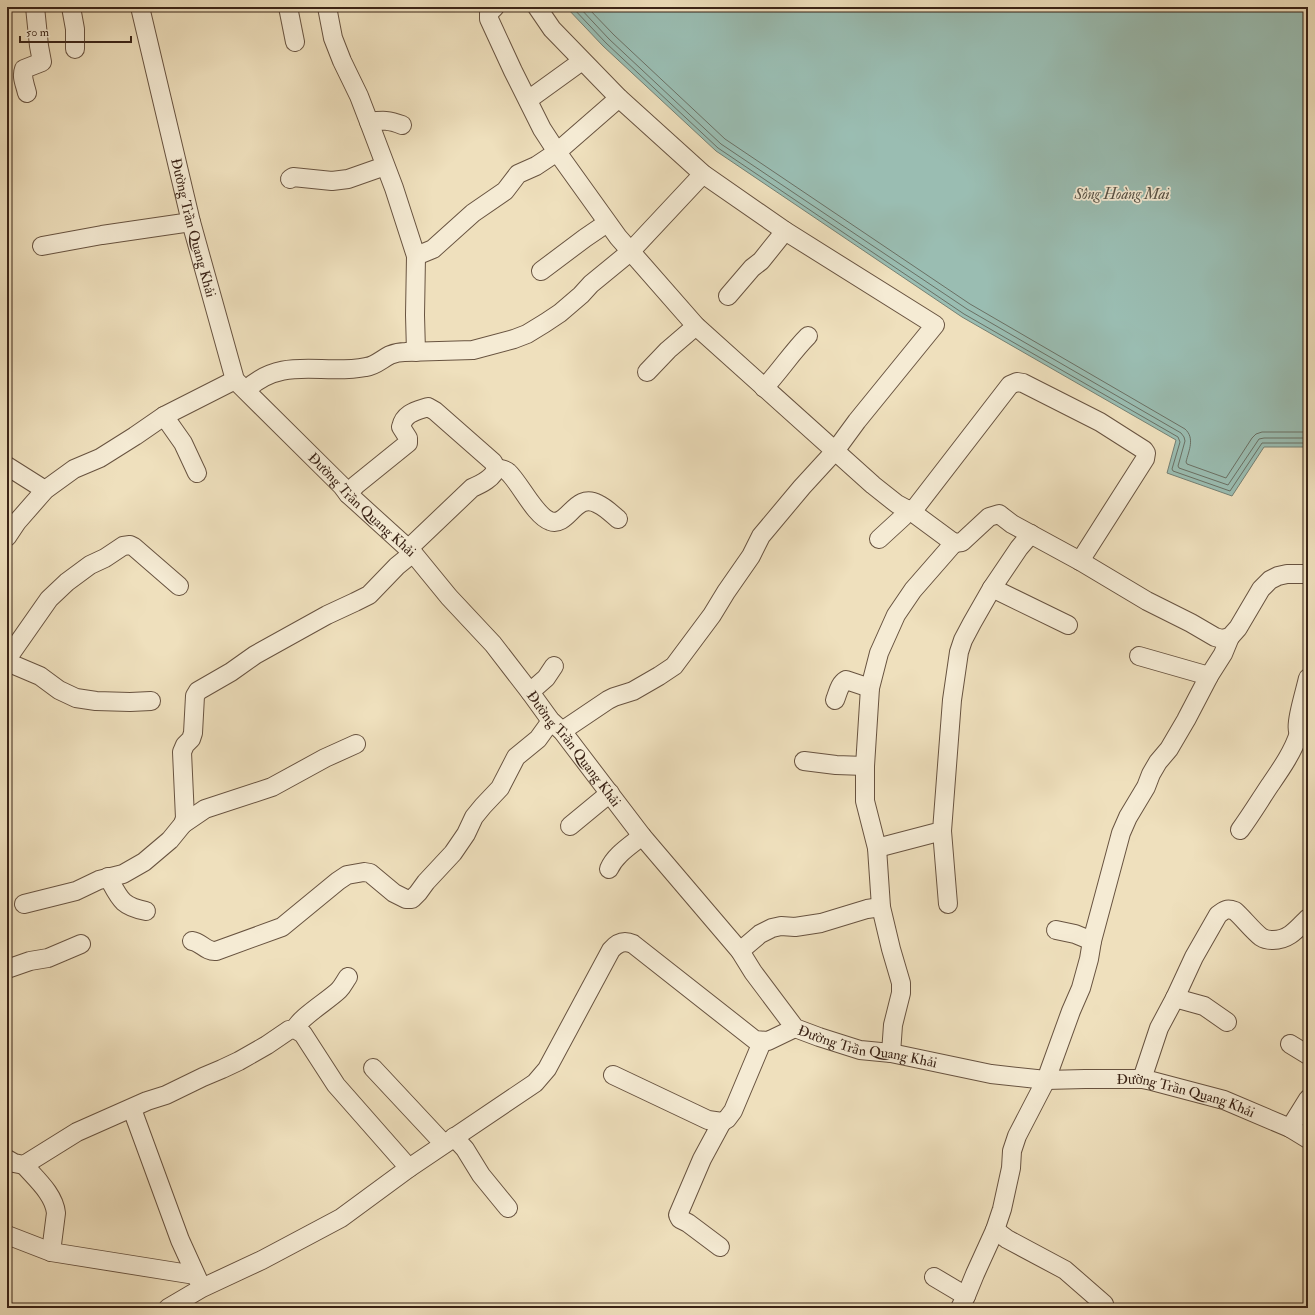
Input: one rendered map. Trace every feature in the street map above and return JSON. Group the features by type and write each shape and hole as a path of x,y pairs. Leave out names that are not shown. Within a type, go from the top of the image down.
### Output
{"street":[{"path":"27,93 22,76 24,69 42,62 35,7"},
{"path":"71,7 75,29 75,49"},
{"name":"Đường Trần Quang Khải","path":"140,7 191,222 240,385 342,486 348,494 410,551 449,597 493,644 642,836 740,951 753,972 796,1028 860,1050 891,1053 991,1074 1046,1080 1142,1079 1152,1081 1224,1100 1290,1128 1308,1139"},
{"path":"288,7 295,42"},
{"path":"327,7 333,38 369,122 416,256 414,315 416,352"},
{"path":"496,7 489,13 489,19 542,129 607,223 630,252 696,326 764,388 891,500 910,510 954,543"},
{"path":"192,941 196,941 211,952 216,952 274,931 289,922 338,881 351,874 370,873 394,893 406,899 412,899 453,853 466,834 474,817 500,788 516,757 556,726 614,697 632,691 674,666 712,615 751,556 761,536 802,487 835,451 857,421 935,325 785,231 703,174 619,98 582,61 552,29 537,7"},
{"path":"528,100 582,61"},
{"path":"416,256 433,249 473,213 504,190 518,174 536,166 557,152 619,98"},
{"path":"369,122 385,120 402,125"},
{"path":"290,179 293,177 332,181 348,179 385,166"},
{"path":"7,537 16,522 45,490 74,469 100,458 164,416 240,385 257,381 280,370 355,369 368,367 396,353 473,350 527,334 545,324 560,313 582,295 591,284 630,252 703,174"},
{"path":"42,246 120,232 191,222"},
{"path":"541,271 607,223"},
{"path":"728,296 752,268 761,261 785,231"},
{"path":"647,372 668,350 696,326"},
{"path":"764,388 779,371 789,356 808,336"},
{"path":"879,540 910,510 1010,385 1017,382 1023,383 1100,422 1144,450 1146,453 1146,459 1080,561"},
{"path":"183,824 185,811 182,782 182,752 185,745 194,733 195,696 198,691 261,652 327,615 369,595 472,488 494,474 496,468 493,462 435,411 428,407 405,417 401,427 408,438 408,443 356,485 348,494"},
{"path":"164,416 183,444 197,473"},
{"path":"7,466 45,490"},
{"path":"496,468 507,471 539,512 550,522 563,520 578,504 589,502 598,503 618,519"},
{"path":"891,1053 893,1025 901,993 901,983 881,907 877,848 865,801 865,766 870,688 879,653 896,615 913,590 954,543 962,542 989,516 999,514 1012,524 1080,561 1147,601 1215,637 1222,639 1230,636"},
{"path":"948,904 942,831 952,700 957,662 963,640 992,588 1019,548 1031,534"},
{"path":"151,701 96,701 76,698 59,690 40,676 7,661 49,599 77,574 123,546 130,545 134,547 179,586"},
{"path":"934,1277 963,1302 995,1230 1002,1209 1012,1151 1017,1136 1046,1080 1081,988 1121,833 1128,817 1146,787 1151,774 1182,726 1223,654 1230,636 1238,628 1261,589 1270,580 1278,576 1287,574 1308,574"},
{"path":"992,588 1068,625"},
{"path":"1140,656 1210,676"},
{"path":"530,692 546,678 554,666"},
{"path":"1240,830 1283,767 1296,742 1303,736 1298,730 1298,719 1308,678"},
{"path":"835,700 843,681 846,680 870,688"},
{"path":"24,904 76,892 99,880 123,874 144,862 170,840 183,824 205,810 272,787 325,758 356,744"},
{"path":"804,761 836,765 865,766"},
{"path":"570,826 610,793"},
{"path":"877,848 942,831"},
{"path":"609,869 619,855 642,836"},
{"path":"108,877 124,903 134,909 146,911"},
{"path":"740,951 760,934 772,928 782,926 795,927 821,923 867,909 881,907"},
{"path":"1142,1079 1159,1028 1194,957 1218,915 1223,910 1230,909 1234,911 1261,937 1268,940 1283,939 1291,935 1308,918"},
{"path":"1056,930 1075,934 1092,941"},
{"path":"168,1308 199,1281 262,1260 341,1218 409,1168 526,1090 546,1069 611,950 619,943 625,942 632,944 755,1040 762,1042 774,1039 796,1028"},
{"path":"7,969 30,960 48,958 81,944"},
{"path":"295,1029 296,1026 340,989 348,976"},
{"path":"1175,998 1204,1006 1227,1022"},
{"path":"24,1165 77,1132 148,1101 166,1095 239,1061 289,1030 295,1029 303,1034 336,1085 409,1168"},
{"path":"720,1247 688,1223 680,1219 678,1215 702,1159 722,1122 727,1119 733,1111 762,1042"},
{"path":"1290,1044 1308,1055"},
{"path":"372,1068 449,1141 465,1148 481,1174 508,1208"},
{"path":"614,1074 708,1120 722,1122"},
{"path":"1290,1128 1308,1099"},
{"path":"132,1109 180,1240 199,1281"},
{"path":"7,1159 14,1163 24,1165 48,1193 55,1208 56,1213 50,1252"},
{"path":"995,1230 1007,1239 1065,1270 1104,1304 1105,1308"},
{"path":"7,1235 50,1252 199,1281"}],"water":[{"name":"Sông Hoàng Mai","path":"566,7 1308,7 1308,447 1264,447 1232,496 1167,473 1176,440 962,317 716,151 603,46"}]}
